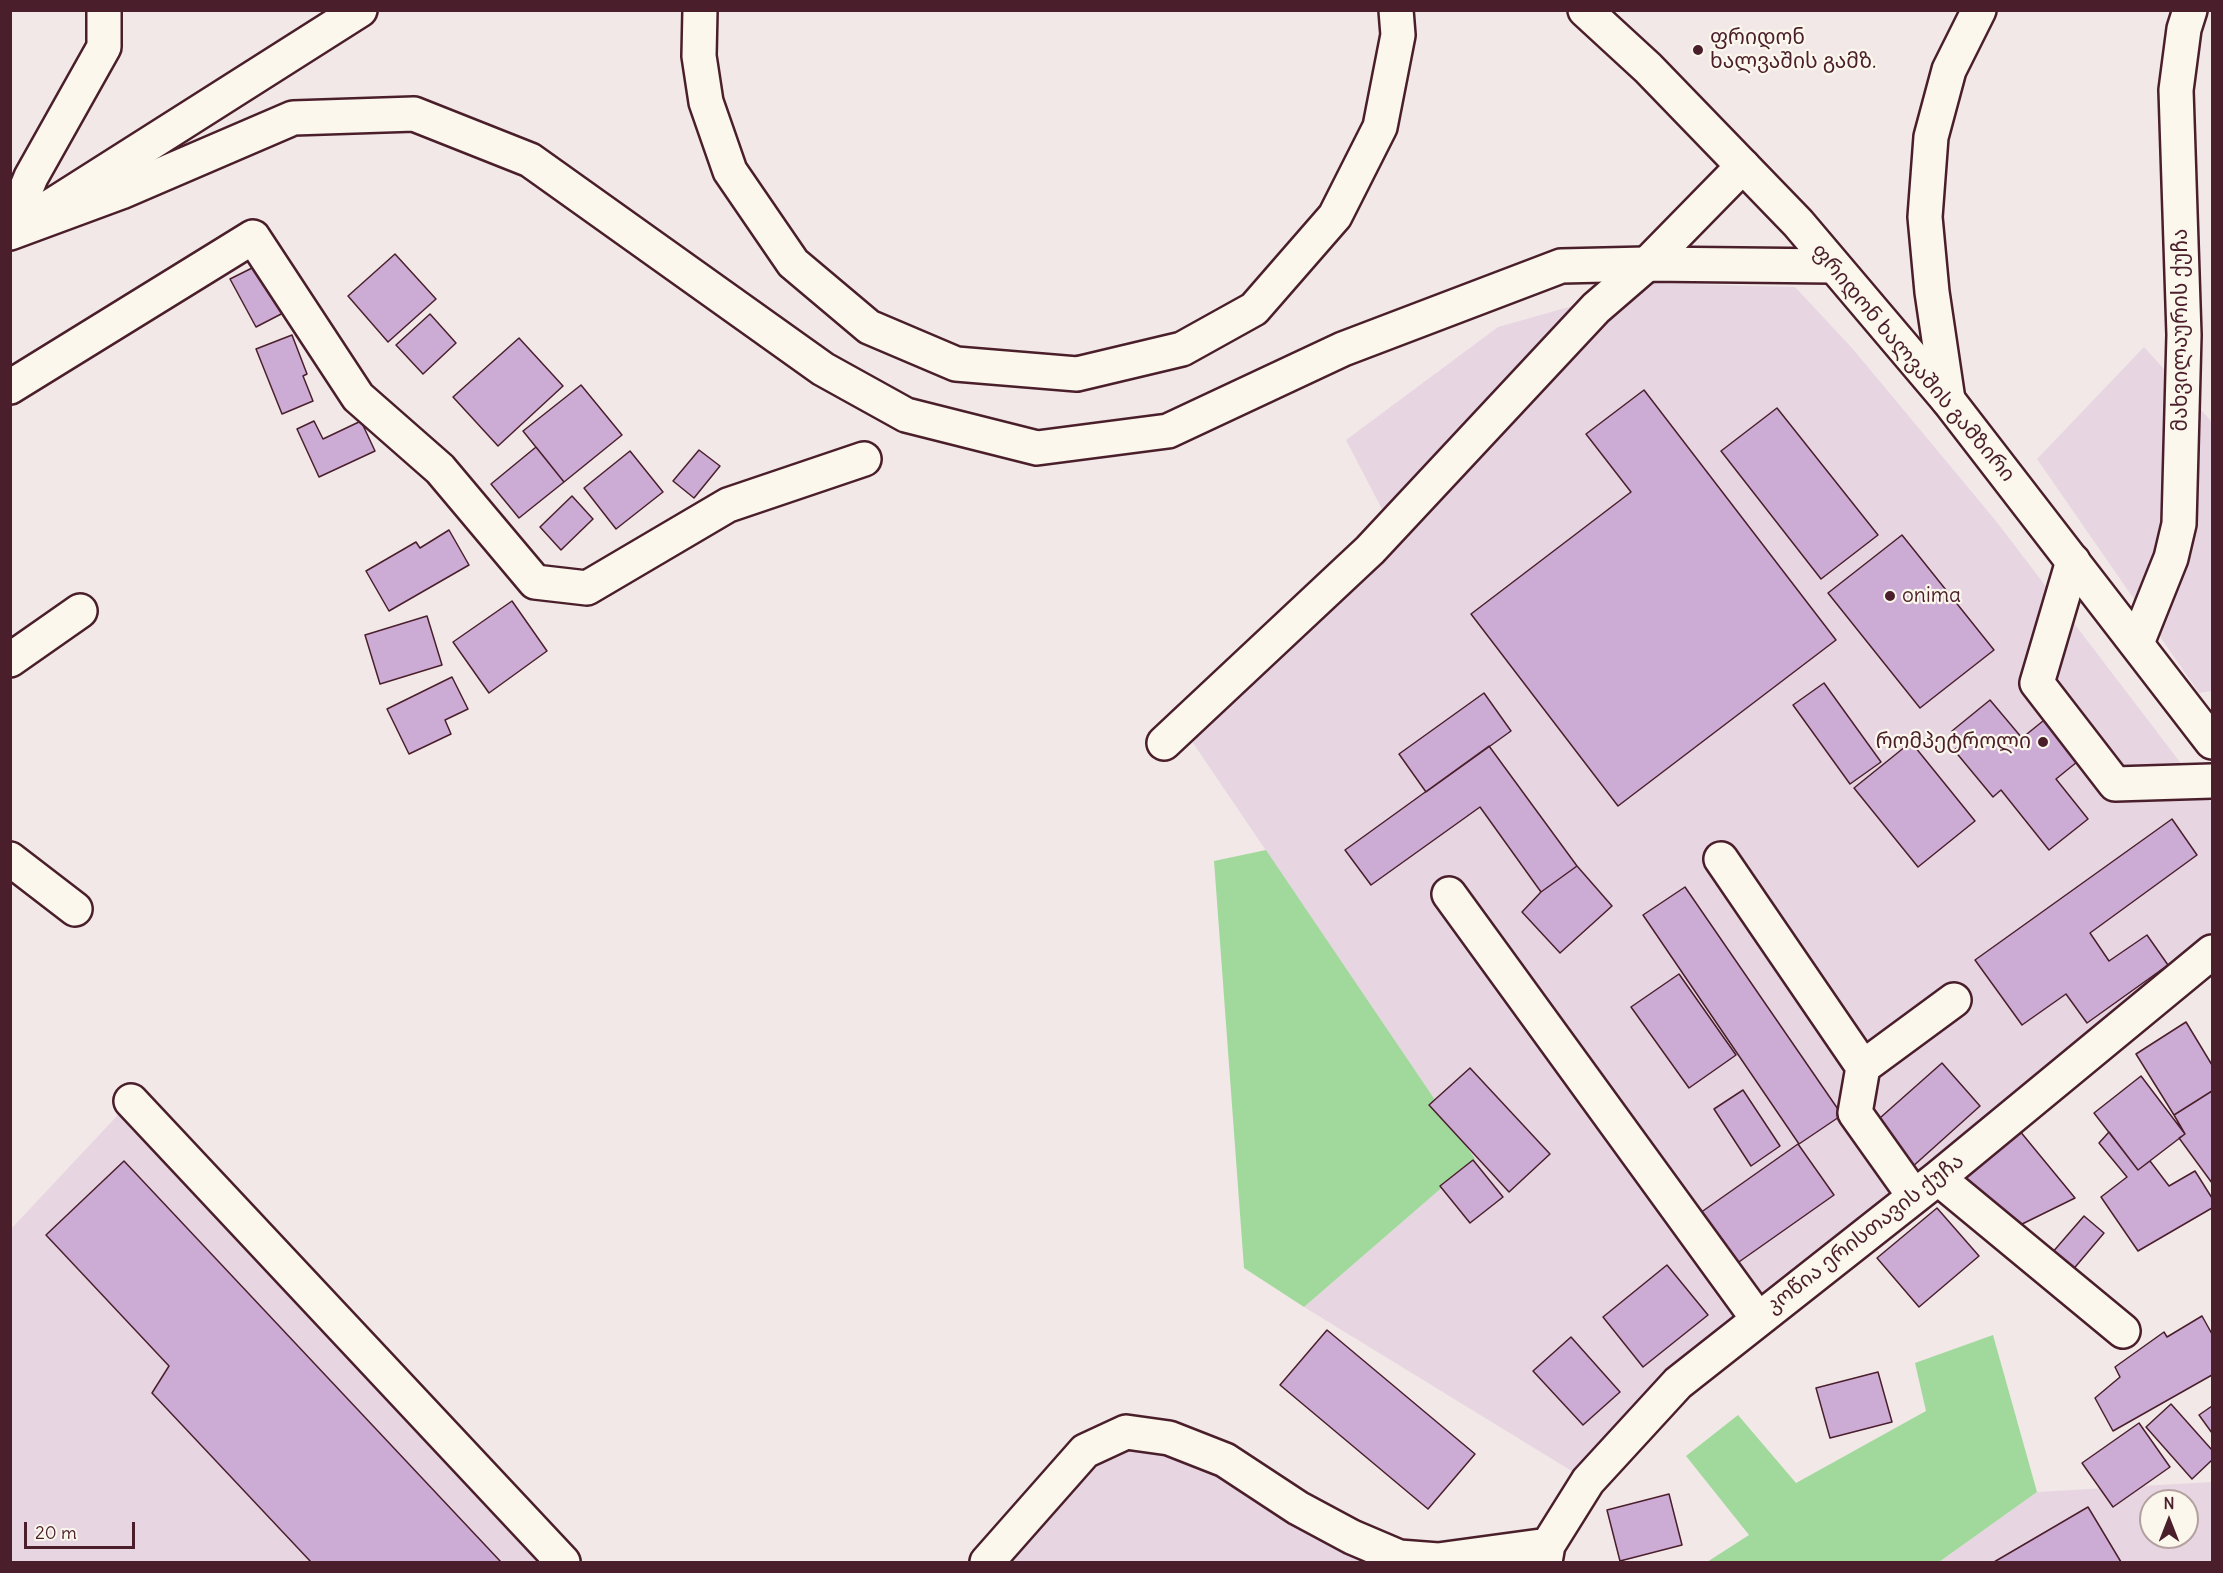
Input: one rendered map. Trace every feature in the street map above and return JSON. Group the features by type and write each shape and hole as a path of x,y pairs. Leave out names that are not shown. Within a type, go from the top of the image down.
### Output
{"main road":[{"path":"10,231 31,177 104,46 104,10"},
{"path":"10,231 360,10"},
{"path":"700,10 699,56 706,102 730,171 793,262 868,327 956,364 1077,374 1182,349 1254,309 1335,216 1380,127 1398,35 1396,10"},
{"name":"ფრიდონ ხალვაშის გამზირი","path":"1586,10 1648,68 1798,223 1948,400 2212,742"},
{"path":"1948,400 1932,292 1925,218 1931,137 1949,70 1979,10"},
{"name":"მახვილაურის ქუჩა","path":"2137,643 2171,558 2179,524 2184,335 2176,90 2184,29 2190,10"},
{"path":"10,231 121,192 293,118 414,114 530,160 823,369 906,415 1037,448 1168,431 1343,349 1561,266 1647,264 1833,266"},
{"path":"1164,743 1370,550 1596,308 1647,264 1743,166"},
{"path":"10,387 253,237 358,396 440,469 535,582 587,588 728,504 864,459"},
{"path":"2073,561 2037,683 2115,784 2212,781"},
{"path":"10,660 80,611"},
{"path":"10,859 75,909"},
{"path":"1721,860 1863,1067"},
{"path":"1449,894 1758,1319"},
{"name":"კოწია ერისთავის ქუჩა","path":"987,1563 1085,1451 1126,1432 1169,1438 1225,1460 1298,1508 1352,1537 1399,1557 1438,1560 1547,1554 1588,1481 1678,1383 1926,1187 2212,952"},
{"path":"1954,1000 1863,1067 1855,1113 1926,1187 2123,1331"},
{"path":"131,1101 562,1563"}],"shaded area":[{"path":"1654,283 1795,287 1852,348 1996,521 2212,804 2212,931 1938,1178 1588,1481 1304,1307 1475,1159 1189,737 1384,513 1346,440 1498,327"},
{"path":"2144,347 2212,422 2212,691 2199,693 2037,459"},
{"path":"131,1101 563,1562 11,1562 10,1230"},
{"path":"1126,1432 1377,1548 1365,1562 987,1562"},
{"path":"2212,1482 2212,1562 1939,1562 2037,1492"}],"green space":[{"path":"1266,850 1475,1159 1304,1307 1244,1268 1214,861"},
{"path":"1993,1335 2037,1492 1939,1562 1707,1562 1749,1535 1686,1456 1738,1415 1796,1483 1926,1411 1915,1363"}],"building":[{"path":"395,254 436,299 388,342 348,296"},
{"path":"262,263 287,311 256,327 230,279"},
{"path":"430,314 456,343 423,374 396,345"},
{"path":"292,335 307,374 303,376 313,401 282,414 256,349"},
{"path":"519,338 563,386 498,446 453,397"},
{"path":"581,385 622,435 564,482 523,431"},
{"path":"1644,390 1836,640 1618,806 1471,614 1631,492 1586,434"},
{"path":"1777,408 1878,535 1821,579 1721,451"},
{"path":"314,421 323,439 361,421 375,451 319,477 297,429"},
{"path":"536,447 564,482 519,518 491,484"},
{"path":"699,450 720,466 694,498 673,481"},
{"path":"630,451 663,492 616,529 584,488"},
{"path":"572,496 593,519 561,550 540,527"},
{"path":"449,530 469,565 389,611 366,571 416,542 420,548"},
{"path":"1902,535 1994,650 1920,708 1828,593"},
{"path":"512,601 547,651 489,693 453,642"},
{"path":"427,616 442,665 380,684 365,635"},
{"path":"452,677 468,709 445,720 451,734 409,754 387,709"},
{"path":"1824,683 1881,762 1850,784 1793,705"},
{"path":"1484,693 1511,731 1426,792 1399,754"},
{"path":"1990,700 2022,738 2059,708 2093,749 2056,779 2088,819 2049,850 2001,790 1993,797 1954,750 1962,744 1952,731"},
{"path":"1911,742 1975,821 1918,867 1854,788"},
{"path":"1489,746 1577,866 1541,892 1480,807 1371,885 1345,850"},
{"path":"2172,819 2197,855 2090,933 2109,961 2147,935 2168,965 2087,1023 2066,994 2022,1025 1975,960"},
{"path":"1577,866 1612,906 1560,953 1522,912 1541,892"},
{"path":"1685,887 1842,1115 1799,1144 1643,915"},
{"path":"1679,974 1736,1055 1689,1088 1631,1007"},
{"path":"2186,1022 2212,1065 2212,1091 2174,1115 2136,1054"},
{"path":"1942,1063 1980,1106 1911,1168 1872,1125"},
{"path":"1470,1068 1550,1154 1509,1192 1429,1105"},
{"path":"2141,1076 2185,1134 2138,1170 2094,1113"},
{"path":"1743,1090 1780,1146 1751,1166 1714,1109"},
{"path":"2212,1091 2212,1183 2179,1138 2185,1134 2174,1115"},
{"path":"2019,1130 2075,1198 2012,1229 1956,1180"},
{"path":"2109,1132 2138,1170 2150,1161 2169,1186 2195,1171 2212,1198 2212,1208 2138,1251 2101,1197 2127,1177 2099,1143"},
{"path":"1798,1144 1834,1195 1736,1264 1700,1213"},
{"path":"1473,1160 1503,1197 1470,1223 1440,1186"},
{"path":"124,1161 501,1562 311,1562 152,1393 169,1366 46,1235"},
{"path":"1937,1208 1979,1256 1919,1307 1877,1258"},
{"path":"2084,1216 2104,1233 2065,1279 2045,1261"},
{"path":"1667,1265 1708,1315 1643,1367 1603,1317"},
{"path":"2202,1316 2212,1334 2212,1375 2113,1431 2095,1398 2120,1377 2115,1367 2164,1332 2167,1337"},
{"path":"1327,1330 1475,1454 1428,1509 1280,1385"},
{"path":"1571,1337 1620,1392 1583,1425 1533,1371"},
{"path":"1878,1372 1892,1422 1830,1438 1816,1388"},
{"path":"2171,1404 2212,1450 2212,1460 2192,1479 2146,1427"},
{"path":"2212,1406 2212,1433 2199,1415"},
{"path":"2139,1423 2170,1467 2113,1507 2082,1463"},
{"path":"1669,1494 1682,1545 1620,1561 1607,1510"},
{"path":"2088,1507 2121,1562 1994,1562"}],"place":[{"name":"ფრიდონ ხალვაშის გამზ.","path":"1698,50"},
{"name":"onima","path":"1890,596"},
{"name":"რომპეტროლი","path":"2043,742"}]}
